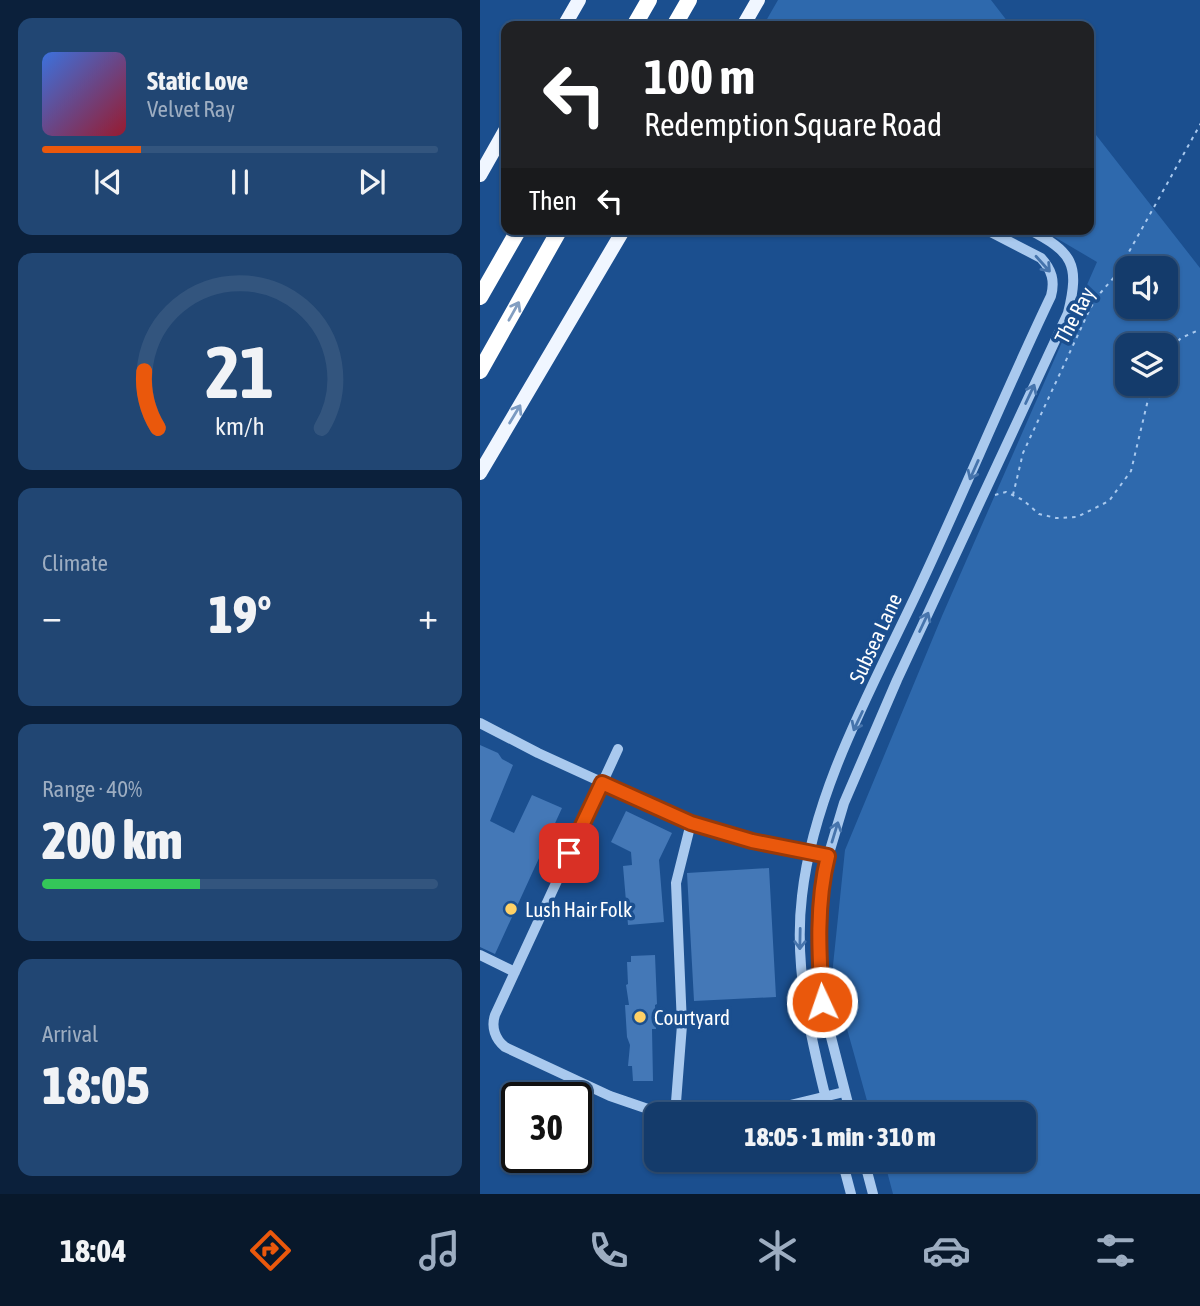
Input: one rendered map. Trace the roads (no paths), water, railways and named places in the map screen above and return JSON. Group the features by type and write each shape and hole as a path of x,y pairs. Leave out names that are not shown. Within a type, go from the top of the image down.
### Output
{"highway":[{"path":"637,21 649,0"},
{"path":"677,21 689,0"},
{"path":"480,297 516,235"},
{"path":"480,371 557,235"}],"main road":[{"path":"567,21 579,0"},
{"path":"746,21 758,0"},
{"path":"480,175 501,138"},
{"path":"480,473 620,235"}],"street":[{"name":"Subsea Lane","path":"827,1102 805,1005 799,946 802,896 826,789 963,494 1054,285 1047,265 1031,253 996,235"},
{"name":"Subsea Lane","path":"847,1102 822,1002 818,950 828,856 844,803 897,680 1068,313 1075,284 1072,267 1065,253 1039,235"},
{"path":"480,723 691,823 752,841 828,856"},
{"path":"618,749 494,1019 495,1034 505,1047 590,1088 644,1107"},
{"path":"677,1102 682,1025 676,883 691,823"},
{"path":"480,955 515,972"},
{"path":"804,1102 844,1092"},
{"path":"845,1172 851,1194"},
{"path":"867,1172 873,1194"}],"place":[{"name":"Lush Hair Folk","path":"511,909"},
{"name":"Courtyard","path":"640,1017"}]}
